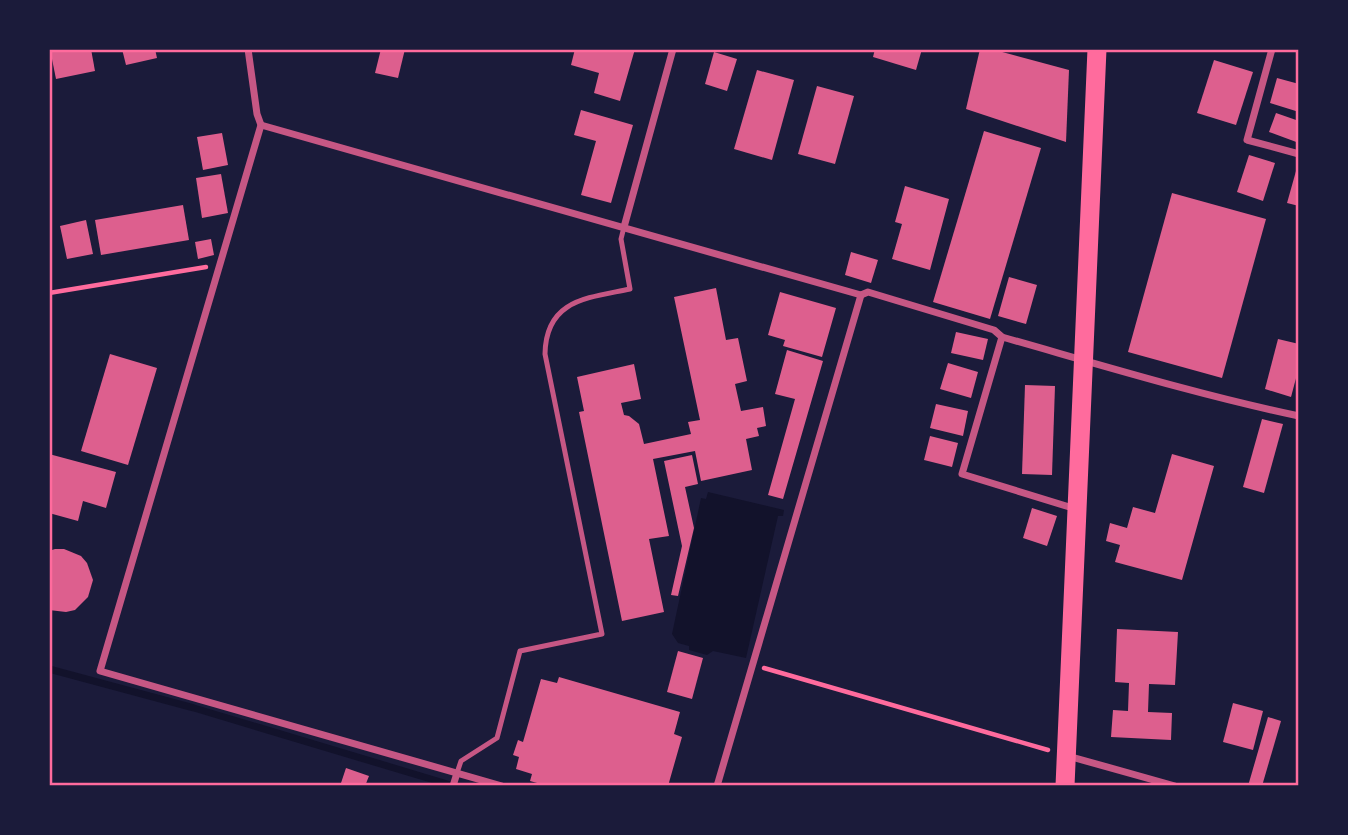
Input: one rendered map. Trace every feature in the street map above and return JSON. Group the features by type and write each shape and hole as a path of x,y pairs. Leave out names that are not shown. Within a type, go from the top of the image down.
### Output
{"highway":[{"path":"1066,786 1097,49"}],"street":[{"path":"248,49 261,125 100,671 455,779 502,786"},
{"path":"624,227 673,49"},
{"path":"1272,49 1247,140 1299,154"},
{"path":"261,125 861,295 868,292 994,330 1002,337 1084,360 1241,404 1299,416"},
{"path":"718,786 861,295"},
{"path":"1002,337 962,474 1078,509"},
{"path":"1067,756 1175,786"}],"lane":[{"path":"455,779 461,761 497,738 520,651 602,634 545,354 545,338 550,326 568,305 581,299 631,289 621,239 624,227"}],"path":[{"path":"49,293 220,264"},
{"path":"752,665 1067,756"}],"shaded area":[{"path":"708,492 784,510 783,516 778,516 746,658 713,651 707,655 689,650 689,646 678,643 672,634 701,498 706,499"}],"building":[{"path":"50,49 91,49 95,71 56,79"},
{"path":"122,49 155,49 157,58 126,65"},
{"path":"381,49 405,49 398,78 375,73"},
{"path":"575,49 635,49 620,101 594,93 599,73 571,65"},
{"path":"875,49 922,49 916,70 873,57"},
{"path":"980,49 991,49 1069,70 1066,142 966,109"},
{"path":"714,52 737,59 727,91 705,84"},
{"path":"1214,60 1253,72 1236,125 1197,113"},
{"path":"757,70 794,80 772,160 734,149"},
{"path":"1277,78 1299,84 1299,112 1270,103"},
{"path":"817,86 854,96 835,164 798,154"},
{"path":"581,110 633,125 611,203 581,195 596,141 574,135"},
{"path":"1276,113 1299,121 1299,143 1269,132"},
{"path":"984,131 1041,148 990,319 933,302"},
{"path":"222,133 228,165 203,170 197,137"},
{"path":"1249,155 1275,163 1263,201 1237,192"},
{"path":"1296,171 1299,171 1299,206 1287,203"},
{"path":"221,174 228,213 202,218 196,178"},
{"path":"905,186 949,199 930,270 892,259 902,224 895,222"},
{"path":"1172,193 1266,219 1222,378 1128,352"},
{"path":"183,205 189,240 101,255 95,220"},
{"path":"86,220 93,254 67,259 60,226"},
{"path":"211,239 214,255 198,259 195,242"},
{"path":"851,252 878,260 871,283 845,275"},
{"path":"1009,277 1037,285 1026,324 998,316"},
{"path":"716,288 726,340 738,338 747,381 735,384 741,411 763,407 766,426 757,428 759,436 746,439 752,470 701,481 695,451 653,459 669,536 649,539 664,612 622,621 579,412 584,411 577,377 634,364 641,399 621,403 624,415 639,424 644,444 691,434 688,422 700,420 674,297"},
{"path":"780,292 836,308 822,357 783,346 785,340 768,335"},
{"path":"956,332 988,339 983,360 951,353"},
{"path":"1278,339 1299,344 1299,367 1291,397 1265,389"},
{"path":"787,350 823,361 783,499 768,495 795,399 775,394"},
{"path":"110,354 157,368 128,465 81,451"},
{"path":"948,363 978,372 971,398 940,389"},
{"path":"1025,385 1055,386 1052,475 1022,474"},
{"path":"936,404 968,411 963,436 930,428"},
{"path":"1262,419 1283,424 1264,493 1243,487"},
{"path":"930,436 958,443 952,467 924,460"},
{"path":"49,454 116,472 106,508 83,501 78,521 49,513"},
{"path":"1172,454 1214,466 1182,580 1115,562 1120,545 1106,541 1110,523 1127,528 1133,507 1155,513"},
{"path":"692,455 698,484 685,487 694,528 678,596 671,595 682,546 664,461"},
{"path":"1032,508 1057,516 1047,546 1023,538"},
{"path":"64,549 81,556 87,563 93,580 88,597 75,610 49,610 49,551"},
{"path":"1117,629 1178,632 1175,685 1149,684 1148,712 1172,713 1171,740 1111,737 1113,710 1128,711 1129,683 1115,682"},
{"path":"678,651 703,658 692,699 667,692"},
{"path":"559,677 680,712 674,734 682,737 668,786 548,786 530,781 532,774 516,769 519,757 513,755 518,740 523,742 541,679 557,683"},
{"path":"1233,703 1263,711 1253,750 1223,742"},
{"path":"1268,717 1281,721 1262,786 1248,786"},
{"path":"346,768 369,776 365,786 340,786"}],"waterway":[{"path":"49,669 194,708 454,786"}]}
